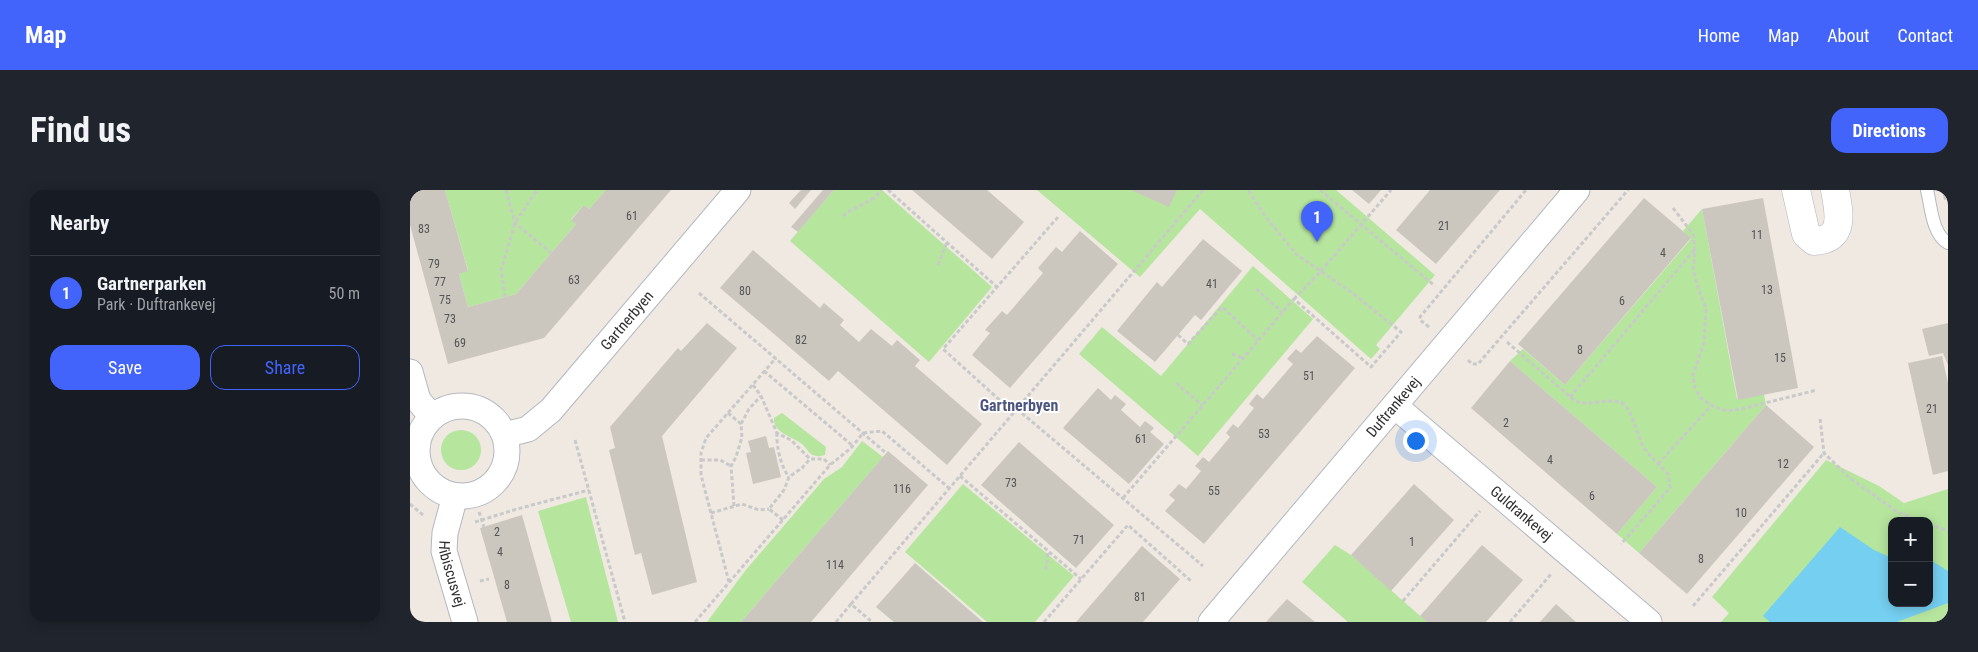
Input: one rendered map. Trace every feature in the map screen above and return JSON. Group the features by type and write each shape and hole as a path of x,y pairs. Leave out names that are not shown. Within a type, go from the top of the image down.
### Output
{"street":[{"name":"Gartnerbyen","path":"505,436 528,429 550,410 738,190"},
{"name":"Duftrankevej","path":"1211,622 1577,190"},
{"path":"1796,190 1806,234 1814,241 1824,240 1832,235 1839,222 1835,190"},
{"path":"410,372 418,400 432,417"},
{"path":"460,405 476,407 490,414 501,426 505,436 508,457 503,472 493,485 480,494 464,497 448,495 434,487 423,475 417,460 417,445 422,430 432,417 445,408 460,405"},
{"name":"Guldrankevej","path":"1394,406 1649,622"},
{"name":"Hibiscusvej","path":"455,496 447,527 444,551 465,622"}],"lane":[{"path":"1926,190 1938,232 1948,243"}],"path":[{"path":"506,190 515,223 551,253"},
{"path":"505,297 501,270 515,223 537,190"},
{"path":"843,216 851,209 871,200 881,190"},
{"path":"888,190 997,287"},
{"path":"836,622 1203,190"},
{"path":"1248,190 1265,216 1296,254 1383,316 1401,332 1371,366 1294,299"},
{"path":"1320,190 1434,286"},
{"path":"1123,498 1282,312 1321,271 1391,190"},
{"path":"1673,208 1692,234 1695,248 1693,269 1706,308 1704,343 1693,375 1695,388 1701,398 1711,406 1727,411 1741,410 1816,390"},
{"path":"1014,413 944,349 1058,217"},
{"path":"938,265 947,242"},
{"path":"1570,397 1695,248"},
{"path":"1256,289 1282,312"},
{"path":"699,294 886,453"},
{"path":"1178,335 1188,344 1222,307 1258,340"},
{"path":"1507,342 1575,401 1585,405 1602,401 1615,401 1624,404 1630,411 1632,422 1643,446 1668,474 1670,488 1621,544"},
{"path":"1232,354 1243,358"},
{"path":"729,583 701,475 701,453 706,438 776,358"},
{"path":"764,371 853,446"},
{"path":"1176,383 1202,406"},
{"path":"752,384 761,396 777,433 776,444 784,471 789,477"},
{"path":"734,506 731,466 742,437 740,424 748,409 761,396"},
{"path":"1658,464 1711,406"},
{"path":"1018,409 1203,566"},
{"path":"728,413 740,424"},
{"path":"1820,419 1824,453 1852,479 1899,513 1910,517"},
{"path":"694,622 830,466 853,446 863,433 882,431 949,488"},
{"path":"777,433 790,440 810,459 824,459 830,466"},
{"path":"575,440 625,622"},
{"path":"1693,606 1824,453"},
{"path":"769,509 784,490 789,477 802,468 810,459"},
{"path":"701,460 720,460 731,466"},
{"path":"960,476 1081,580"},
{"path":"447,527 456,527 589,490"},
{"path":"1403,601 1497,492"},
{"path":"711,513 742,504 759,510 769,509 783,520"},
{"path":"1044,622 1128,525 1191,581"},
{"path":"1933,525 1948,531"},
{"path":"1046,570 1048,553"},
{"path":"1510,622 1569,554"},
{"path":"851,604 872,622"}],"green space":[{"path":"445,190 606,190 589,209 584,205 571,219 576,224 516,294 468,307 459,274 468,270"},
{"path":"834,190 882,190 992,287 929,362 790,241"},
{"path":"1037,190 1336,190 1435,275 1376,345 1380,349 1371,359 1200,209 1140,277"},
{"path":"1702,209 1737,399 1764,394 1766,405 1639,553 1617,534 1657,487 1510,361 1523,349 1565,385 1691,239 1683,231"},
{"path":"1253,266 1313,319 1198,456 1079,354 1102,327 1161,376"},
{"path":"782,413 826,447 825,455 814,456 798,441 780,431 774,418"},
{"path":"461,430 475,436 481,450 475,464 461,470 447,464 441,450 447,436"},
{"path":"862,441 883,457 741,622 707,622 745,571 824,479 842,467"},
{"path":"1826,460 1879,486 1904,503 1948,489 1948,622 1721,622 1729,613 1712,597"},
{"path":"963,484 1074,576 1035,622 987,622 905,552"},
{"path":"586,497 618,622 571,622 538,511"},
{"path":"1335,545 1351,555 1427,622 1348,622 1302,582"}],"water":[{"path":"1840,527 1874,550 1888,556 1888,607 1933,607 1933,562 1948,571 1948,603 1897,622 1770,622 1763,616"}],"building":[{"path":"410,190 445,190 468,271 459,274 468,307 516,294 576,224 571,220 584,205 589,209 606,190 671,190 544,338 448,364 410,225"},
{"path":"801,190 811,190 795,209 789,203"},
{"path":"823,190 834,190 798,232 791,227"},
{"path":"912,190 987,190 1024,222 992,259"},
{"path":"1131,190 1177,190 1169,207"},
{"path":"1352,190 1381,190 1369,204"},
{"path":"1430,190 1500,190 1436,264 1396,230"},
{"path":"1942,190 1948,190 1948,199 1944,200"},
{"path":"1644,198 1691,238 1565,385 1518,344"},
{"path":"1763,198 1798,388 1738,400 1702,209"},
{"path":"1080,231 1118,264 1010,388 972,355 990,333 985,330 1002,311 1007,315 1043,273 1038,268 1056,247 1062,252"},
{"path":"1203,239 1242,271 1201,320 1195,315 1155,362 1117,331 1157,282 1162,287"},
{"path":"753,250 820,308 824,303 844,320 840,325 859,342 871,329 892,346 897,340 920,360 915,366 982,424 947,465 838,371 829,381 720,288"},
{"path":"707,323 737,348 662,436 697,582 652,595 641,553 635,555 609,450 615,448 610,427 678,348 681,351"},
{"path":"1948,323 1948,365 1943,353 1929,356 1922,329"},
{"path":"1317,336 1355,368 1204,544 1165,511 1175,500 1169,495 1179,484 1186,489 1201,471 1195,466 1203,457 1209,462 1230,437 1226,433 1233,424 1238,428 1254,408 1249,404 1257,394 1263,399 1293,364 1287,359 1296,349 1301,353"},
{"path":"1942,356 1948,383 1948,471 1933,475 1908,363"},
{"path":"1510,361 1657,487 1617,534 1471,408"},
{"path":"1098,388 1111,400 1115,395 1126,404 1121,410 1140,427 1145,421 1154,428 1150,432 1164,444 1129,484 1063,428"},
{"path":"1766,405 1814,447 1687,594 1639,553"},
{"path":"766,436 769,448 774,447 781,477 753,484 746,453 751,452 748,441"},
{"path":"1019,442 1114,525 1076,568 981,485"},
{"path":"888,451 928,485 811,622 741,622"},
{"path":"1414,484 1454,520 1391,591 1351,555"},
{"path":"522,515 552,622 507,622 480,528"},
{"path":"1482,545 1523,580 1486,622 1427,622 1420,616"},
{"path":"1142,546 1180,579 1143,622 1076,622"},
{"path":"915,563 983,622 894,622 876,607"},
{"path":"1287,599 1315,622 1266,622"},
{"path":"1556,604 1576,622 1540,622"}],"place":[{"name":"Gartnerparken","path":"1317,242"}],"district":[{"name":"Gartnerbyen","path":"1019,405"}]}
